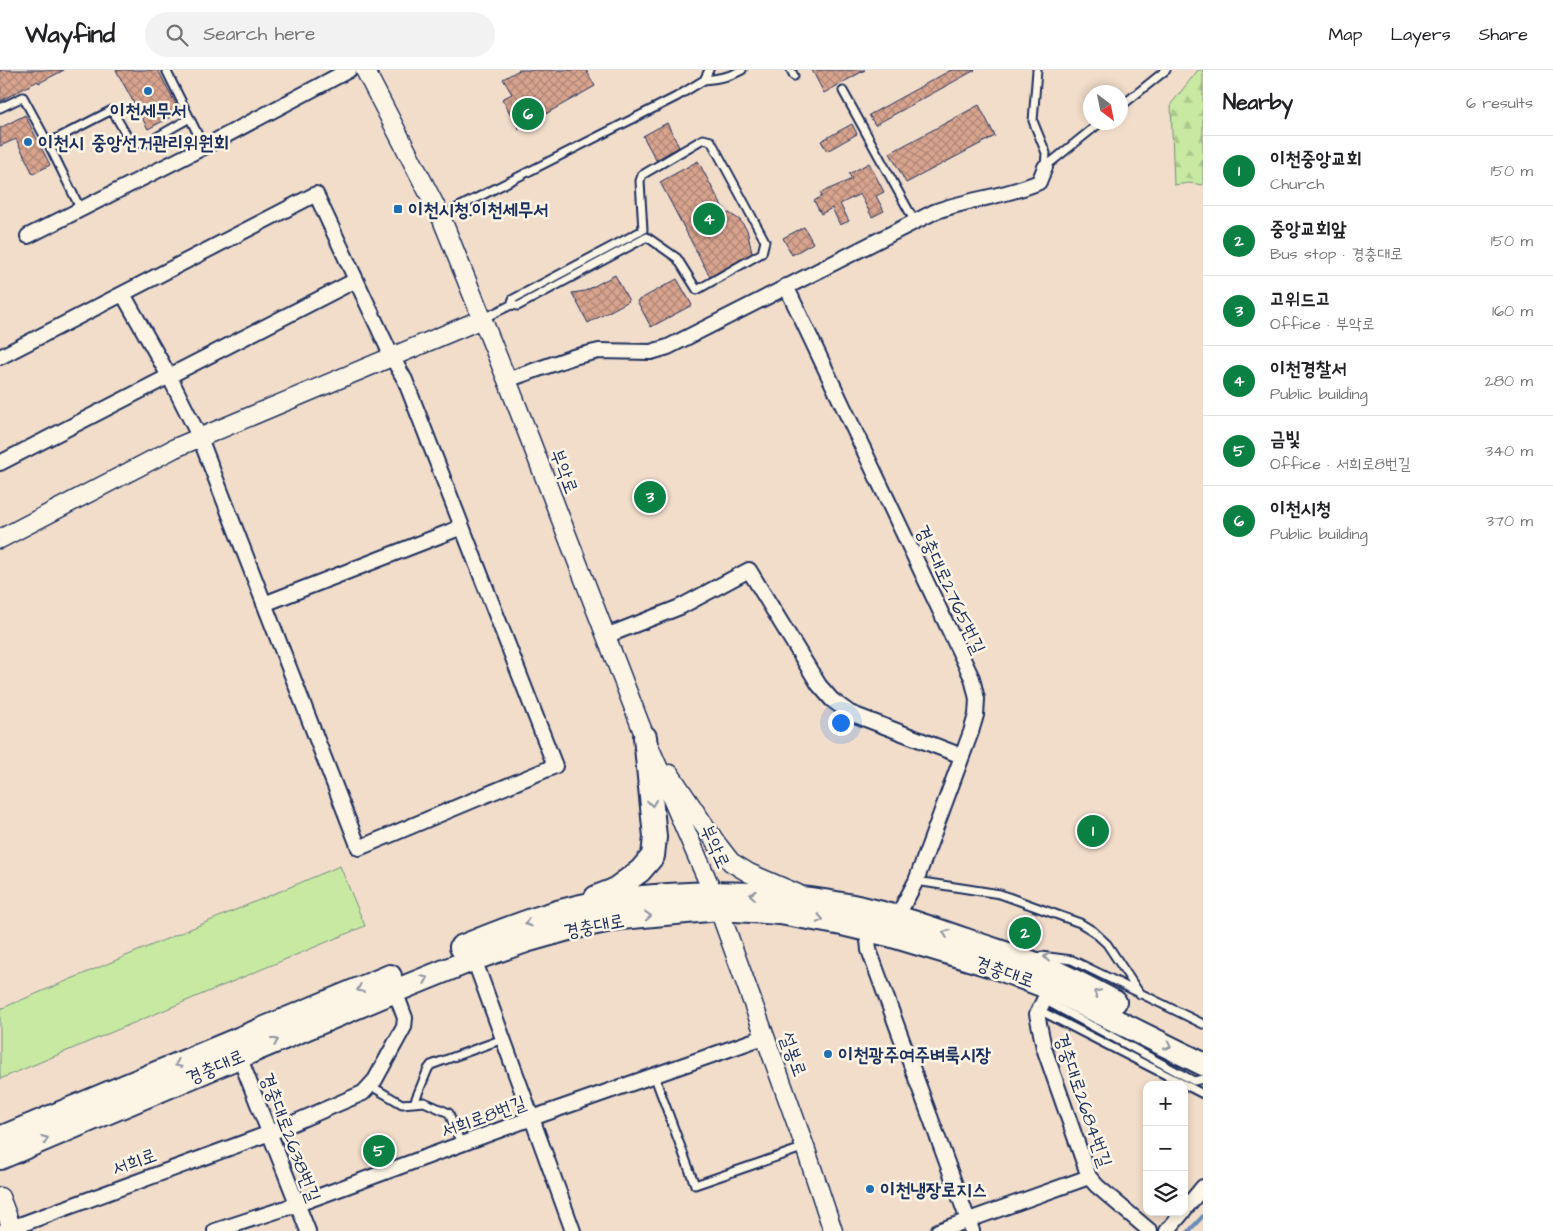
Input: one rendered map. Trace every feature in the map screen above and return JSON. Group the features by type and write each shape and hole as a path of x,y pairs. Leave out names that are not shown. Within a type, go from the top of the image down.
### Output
{"main road":[{"path":"565,910 614,890 640,871 653,856 655,838 645,737"},
{"name":"경충대로","path":"0,1138 468,944 565,910 615,900 812,900 853,906 897,917 1004,952 1058,973 1203,1047"},
{"name":"경충대로","path":"0,1158 395,991 526,940 613,919 716,901 889,934 992,966 1044,999 1203,1064"}],"street":[{"path":"28,236 204,147 349,70"},
{"name":"부악로","path":"365,70 441,217 507,380 645,737 716,901"},
{"path":"507,380 573,356 599,350 650,352 668,347 915,222 956,204 999,196 1021,190 1039,182 1045,167"},
{"path":"0,357 316,194 392,357 405,380 556,766 359,848 200,438 169,376 123,294"},
{"path":"0,463 356,280"},
{"name":"경충대로2765번길","path":"786,286 972,678 977,699 976,715 962,756 916,881 897,917"},
{"path":"0,538 175,448 482,320"},
{"path":"264,604 462,527"},
{"path":"606,636 680,606 749,570 819,685 832,700 850,713 962,756"},
{"path":"645,737 717,844 732,862 749,872 812,900"},
{"name":"설봉로","path":"716,901 805,1147 830,1226"},
{"path":"868,930 868,950 970,1226"},
{"path":"474,959 573,1231"},
{"path":"371,1086 404,1027 405,1018 395,991"},
{"name":"경충대로2684번길","path":"1044,999 1037,1014 1044,1048 1088,1176 1097,1186 1150,1231"},
{"name":"서희로8번길","path":"215,1231 298,1204 532,1118 764,1037"},
{"name":"경충대로2638번길","path":"239,1056 308,1231"},
{"name":"서희로","path":"0,1197 10,1230 270,1133 363,1093 371,1086"},
{"path":"938,1231 970,1226 1088,1176"},
{"path":"1188,1205 1203,1187"},
{"path":"1167,1231 1179,1216"},
{"path":"830,1226 845,1231"}],"lane":[{"path":"166,70 204,147"},
{"path":"704,80 709,70"},
{"path":"441,217 676,97 704,80 715,79 742,70"},
{"path":"1037,70 1033,122 1046,153 1045,167"},
{"path":"1128,101 1166,70"},
{"path":"843,91 915,222"},
{"path":"0,108 23,97 81,210"},
{"path":"48,143 112,110 127,136 134,144 146,143 190,118"},
{"path":"1045,167 1091,130"},
{"path":"482,320 511,305 518,306 647,237 678,258 697,290 762,253 765,241 711,141 703,139 642,175 640,181 643,230 514,299 511,305"},
{"path":"916,881 1000,894 1080,923 1093,931 1107,944 1140,994"},
{"path":"1004,952 1072,960 1203,1024"},
{"path":"1044,999 1194,1081 1203,1079"},
{"path":"1044,999 1203,1094"},
{"path":"414,1103 431,1065 503,1039"},
{"path":"654,1075 695,1185 805,1147"},
{"path":"371,1086 402,1104 427,1102 449,1113 461,1144"}],"green space":[{"path":"1198,70 1203,70 1203,185 1189,183 1174,185 1171,104"},
{"path":"340,866 365,926 0,1079 0,1009"}],"building":[{"path":"0,70 64,70 0,101"},
{"name":"이천세무서","path":"116,70 158,70 180,112 148,129"},
{"path":"519,70 586,70 595,86 519,129 502,99 512,94 503,79"},
{"path":"812,70 865,70 824,93"},
{"path":"951,70 975,70 875,125 869,115"},
{"path":"979,105 995,136 906,183 890,153"},
{"name":"이천시 중앙선거관리위원회","path":"25,115 50,165 33,174 16,139 0,146 0,128"},
{"path":"667,123 679,147 656,160 643,136"},
{"path":"852,124 857,134 827,151 821,141"},
{"path":"698,161 726,214 729,213 740,220 747,230 752,253 710,277 660,182"},
{"path":"869,163 884,192 876,196 884,211 872,217 860,194 840,204 849,221 840,225 832,208 821,214 814,201 822,196 820,193 852,179 849,174"},
{"path":"804,227 813,243 792,255 783,238"},
{"path":"615,275 629,301 588,323 572,293 585,291"},
{"path":"677,279 692,305 651,327 637,301"}],"waterway":[{"path":"1189,1231 1203,1216"}],"place":[{"name":"이천세무서","path":"148,91"},
{"name":"이천시청","path":"528,114"},
{"name":"이천시 중앙선거관리위원회","path":"28,142"},
{"name":"이천시청.이천세무서","path":"398,209"},
{"name":"이천경찰서","path":"709,219"},
{"name":"고위드고","path":"650,497"},
{"name":"이천중앙교회","path":"1093,831"},
{"name":"중앙교회앞","path":"1025,933"},
{"name":"이천광주여주벼룩시장","path":"828,1054"},
{"name":"금빛","path":"379,1151"},
{"name":"이천냉장로지스","path":"870,1189"}]}
